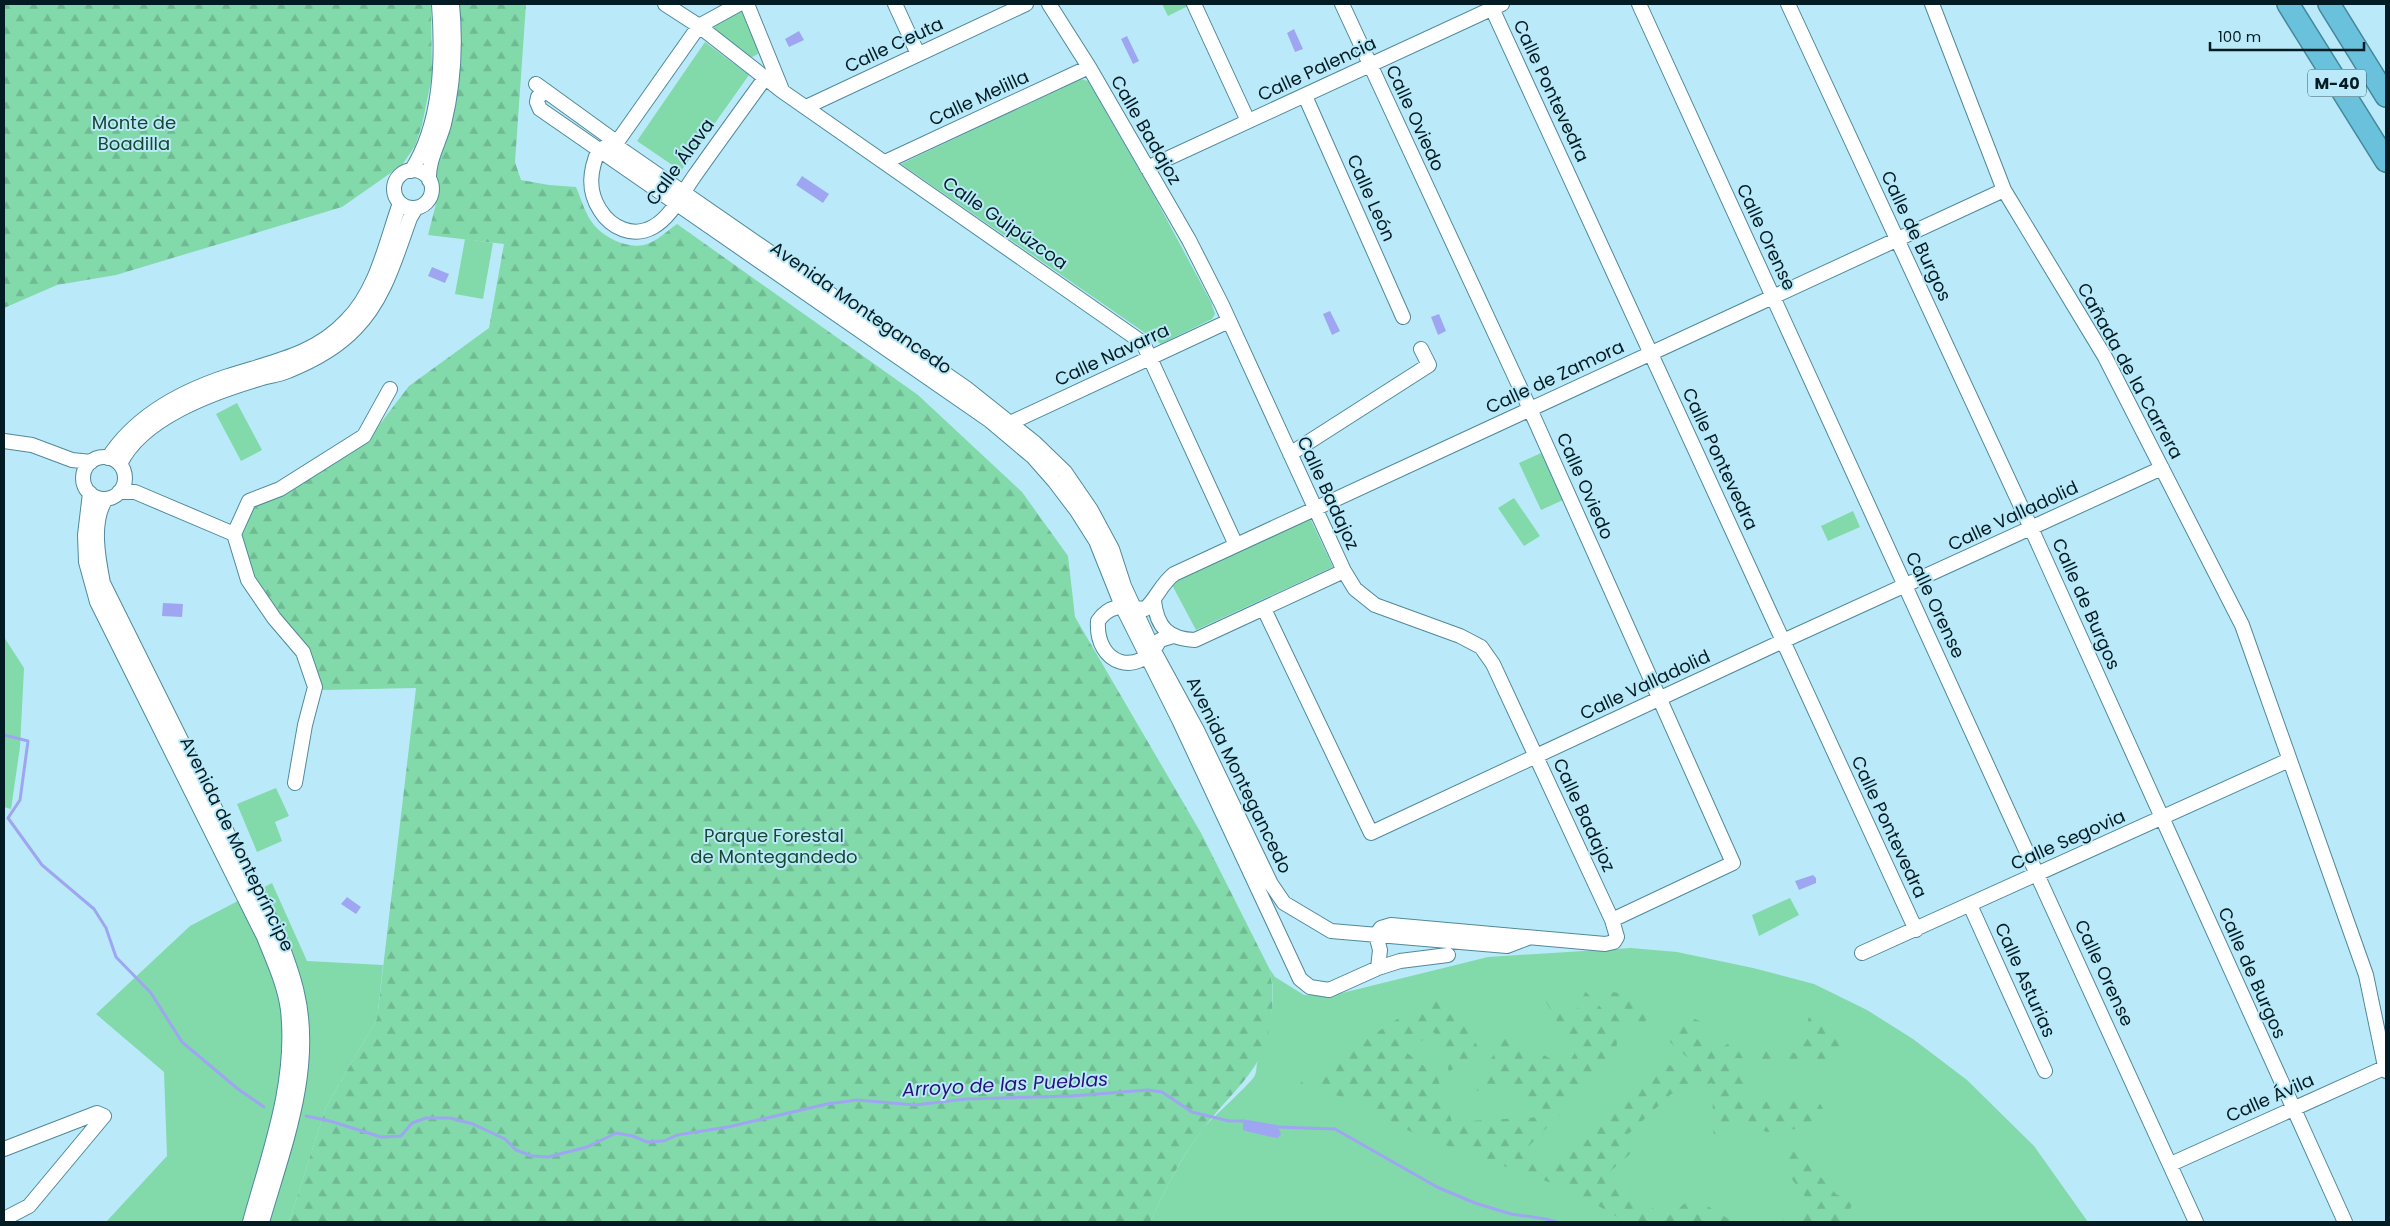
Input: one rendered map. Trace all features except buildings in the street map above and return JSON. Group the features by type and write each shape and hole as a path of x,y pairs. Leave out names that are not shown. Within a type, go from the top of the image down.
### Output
{"highway":[{"name":"M-40","path":"2288,4 2386,162"},
{"name":"M-40","path":"2329,4 2386,96"}],"street":[{"path":"411,171 420,156 431,121 440,73 442,45 439,4"},
{"path":"429,180 421,172 411,171 404,173 395,184 395,194 400,203 416,208 422,206 430,197 429,170 444,124 454,73 456,42 452,4"},
{"name":"Calle Guipúzcoa","path":"665,4 699,26 782,91 1143,343 1236,545"},
{"path":"599,149 615,145 699,26 739,4"},
{"path":"747,4 782,91"},
{"path":"895,4 918,54"},
{"name":"Calle Ceuta","path":"806,107 1026,4"},
{"name":"Calle Badajoz","path":"1049,4 1089,67 1189,240 1229,321 1344,571 1355,590 1374,605 1460,636 1481,647 1494,664 1612,920 1616,940"},
{"path":"1194,4 1248,121"},
{"name":"Calle Oviedo","path":"1342,4 1530,409 1733,863 1612,920"},
{"name":"Calle Orense","path":"1639,4 2196,1222"},
{"name":"Calle de Burgos","path":"1788,4 2031,528 2345,1222"},
{"name":"Cañada de la Carrera","path":"1932,4 2004,190 2105,357 2242,624 2366,975 2386,1069"},
{"name":"Calle Palencia","path":"1147,168 1305,96 1495,5"},
{"name":"Calle Pontevedra","path":"1495,5 1650,353 1916,930"},
{"path":"748,64 758,61 766,50"},
{"name":"Calle Melilla","path":"884,162 1089,67"},
{"name":"Calle Álava","path":"599,149 590,174 592,194 603,214 617,227 626,231 645,231 664,219 765,78"},
{"name":"Avenida Montegancedo","path":"1128,607 1112,549 1091,510 1065,472 1010,423 966,388 680,197 599,149 540,109 537,102 541,88 612,139 615,145 680,197 989,420 1033,457 1077,511 1096,541 1300,979 1310,987 1329,990 1378,968 1416,958 1448,955"},
{"name":"Calle León","path":"1305,96 1403,317"},
{"name":"Calle de Zamora","path":"1154,601 1158,590 1174,574 2004,190"},
{"path":"114,461 136,424 174,400 226,377 298,355 320,344 347,321 363,301 372,283 400,203"},
{"path":"114,461 124,455 143,434 189,405 286,372 328,353 356,329 372,308 384,288 410,218 416,208"},
{"name":"Calle Navarra","path":"1010,423 1229,321"},
{"path":"1290,454 1428,365 1421,349"},
{"path":"295,783 305,725 315,687 303,652 274,618 248,580 234,534 249,501 280,489 364,436 390,389"},
{"path":"4,442 32,445 72,460 91,462"},
{"path":"4,450 44,456 69,467 84,480 90,493 106,499 122,487 124,472 114,461 99,458 91,462 86,468 84,480"},
{"name":"Calle Valladolid","path":"1264,609 1371,833 1783,641 2162,468"},
{"path":"122,487 234,534"},
{"name":"Avenida de Montepríncipe","path":"90,493 84,535 86,562 97,602 264,937 276,967 288,1008 288,1071 282,1103 250,1222"},
{"name":"Avenida de Montepríncipe","path":"106,499 101,509 97,534 98,560 103,583 278,935 298,994 302,1036 300,1074 293,1113 262,1222"},
{"path":"1173,636 1160,640 1150,654 1132,663 1116,662 1110,657 1102,644 1099,637 1098,621 1107,611 1128,607 1145,609 1154,601 1160,624 1173,636 1189,640 1200,638 1344,571"},
{"name":"Avenida Montegancedo","path":"1150,654 1197,730 1271,884 1284,903 1294,912 1331,931 1376,935 1381,928 1391,925 1605,944 1616,940"},
{"name":"Calle Segovia","path":"1862,953 2289,760"},
{"name":"Calle Asturias","path":"1970,905 2045,1071"},
{"path":"1271,920 1285,912 1294,912"},
{"path":"1376,935 1380,950 1378,968"},
{"name":"Calle Ávila","path":"2170,1164 2293,1108 2386,1069"},
{"path":"4,1149 97,1113 104,1116 29,1206 4,1219"}],"green space":[{"name":"Monte de Boadilla","path":"4,4 431,4 432,76 422,125 415,146 402,165 342,207 116,275 57,285 4,308"},
{"name":"Parque Forestal de Montegandedo","path":"455,4 526,4 515,162 521,180 576,187 592,223 612,239 628,245 648,244 677,224 918,395 1022,492 1068,556 1075,617 1201,833 1269,968 1271,979 1271,1017 1261,1054 1250,1073 1209,1121 1187,1151 1167,1186 1150,1222 289,1222 326,1107 377,1019 416,688 323,690 259,588 238,531 257,503 367,441 409,386 489,328 504,244 428,235 436,204 436,165 461,66"},
{"path":"1162,4 1187,4 1188,6 1168,16"},
{"path":"741,10 757,47 758,54 752,57 746,55 712,27"},
{"path":"705,42 749,75 681,171 637,141"},
{"path":"1081,79 1088,81 1152,192 1211,302 1215,314 1212,319 1161,344 901,164"},
{"path":"465,239 493,243 483,299 455,294"},
{"path":"237,403 262,450 241,461 216,414"},
{"path":"1541,453 1563,500 1541,510 1519,463"},
{"path":"1514,498 1540,536 1524,546 1498,508"},
{"path":"1853,511 1860,527 1828,541 1821,526"},
{"path":"1310,518 1333,567 1196,630 1171,583"},
{"path":"4,637 24,668 20,747 11,809 4,807"},
{"path":"276,788 289,816 275,822 282,841 257,852 237,804"},
{"path":"272,883 307,961 383,965 377,1019 326,1107 289,1222 106,1222 167,1156 164,1072 96,1014 190,926"},
{"path":"1790,898 1799,915 1759,936 1752,915"},
{"path":"1631,948 1677,952 1753,968 1814,984 1867,1010 1913,1039 1967,1080 2034,1146 2088,1222 1150,1222 1173,1175 1194,1141 1207,1124 1255,1075 1257,1062 1269,1026 1273,1003 1272,980 1269,968 1275,977 1304,995 1330,996 1488,957"},
{"path":"1583,989 1607,1014 1607,991 1644,998 1654,1004 1645,1022 1619,1026 1615,1058 1520,1155 1545,1164 1578,1150 1655,1065 1697,1066 1670,1042 1680,1013 1702,1022 1714,1052 1745,1034 1749,1049 1797,1053 1809,1017 1846,1040 1836,1060 1808,1062 1735,1058 1750,1100 1817,1099 1827,1115 1795,1129 1767,1132 1739,1121 1714,1147 1712,1083 1671,1094 1625,1137 1637,1148 1607,1174 1666,1218 1693,1197 1730,1220 1753,1222 1626,1222 1571,1190 1417,1135 1356,1102 1300,1083 1434,995 1455,1007 1483,1056 1449,1071 1434,1032 1406,1052 1437,1076 1452,1122 1540,1117 1520,1087 1471,1091 1506,1035 1566,1067 1575,1053 1545,1000 1574,1018"},
{"path":"1788,1141 1837,1195 1857,1194 1844,1222 1780,1222 1813,1207 1775,1157"}],"water":[{"path":"1294,29 1303,49 1295,52 1287,33"},
{"path":"799,31 804,40 789,47 785,39"},
{"path":"1127,36 1139,61 1133,64 1121,39"},
{"path":"802,176 829,194 823,203 796,185"},
{"path":"432,267 449,274 445,283 428,276"},
{"path":"1330,311 1340,331 1332,335 1323,314"},
{"path":"1439,314 1446,331 1438,335 1431,317"},
{"path":"163,603 183,604 182,617 162,616"},
{"path":"1813,875 1816,878 1816,883 1799,890 1795,881"},
{"path":"347,897 361,907 356,914 341,904"},
{"path":"1248,1120 1277,1125 1281,1134 1278,1138 1243,1130 1243,1121"}],"waterway":[{"name":"Arroyo de las Pueblas","path":"4,735 28,741 20,800 8,818 42,865 94,909 106,928 116,957 151,993 182,1042 238,1089 264,1107"},
{"name":"Arroyo de las Pueblas","path":"306,1116 330,1121 381,1137 401,1136 412,1123 426,1118 450,1118 473,1124 505,1139 516,1150 532,1156 548,1157 587,1147 616,1133 633,1136 647,1142 664,1141 677,1135 728,1127 827,1104 857,1100 915,1105 966,1099 1071,1096 1148,1090 1162,1092 1192,1112 1229,1121 1245,1121"},
{"name":"Arroyo de las Pueblas","path":"1278,1127 1335,1129 1437,1187 1475,1203 1511,1214 1556,1222"}]}
